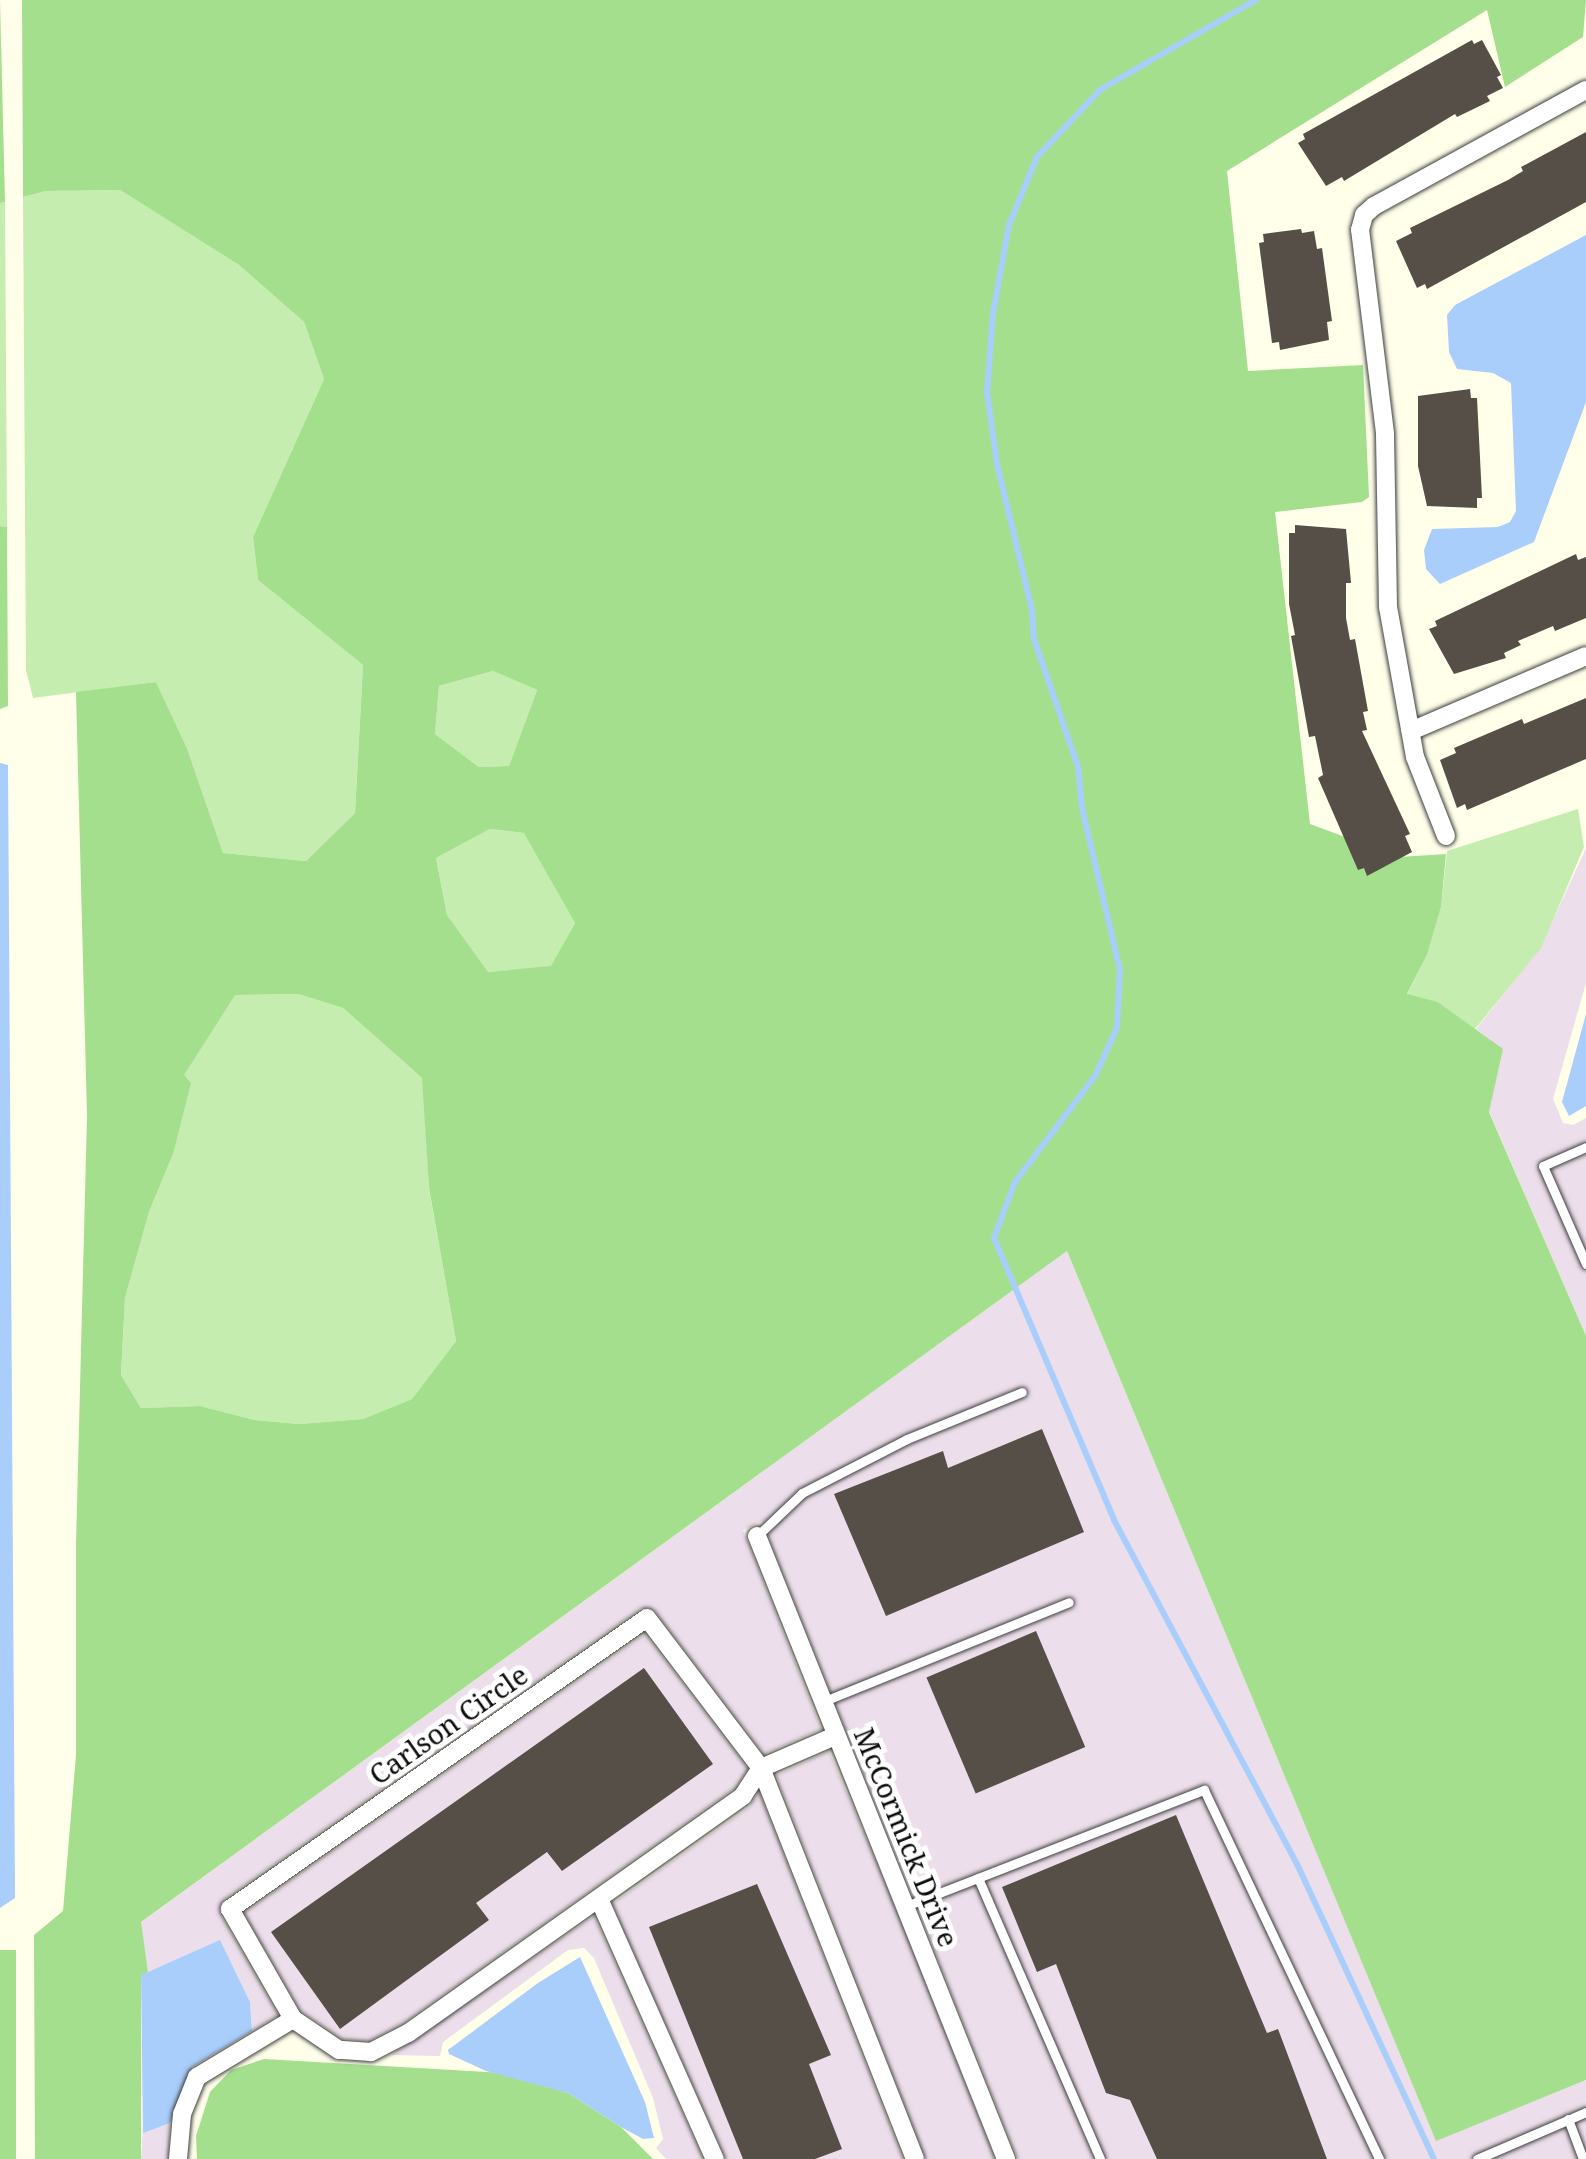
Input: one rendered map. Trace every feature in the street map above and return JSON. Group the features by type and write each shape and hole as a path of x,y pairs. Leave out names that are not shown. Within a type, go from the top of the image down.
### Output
{"street":[{"path":"1446,836 1419,770 1388,607 1384,433 1358,240 1364,216 1586,90"},
{"path":"1411,731 1586,656"},
{"name":"McCormick Drive","path":"757,1536 1006,2159"},
{"name":"Carlson Circle","path":"835,1736 762,1768 744,1796 408,2033 371,2052 339,2050 293,2019 230,1909 647,1618 762,1768 914,2159"},
{"path":"598,1900 715,2159"},
{"path":"178,2159 182,2114 197,2077 293,2019"}],"lane":[{"path":"1586,1147 1542,1166 1586,1264"},
{"path":"757,1536 802,1493 907,1439 1022,1392"},
{"path":"822,1702 1068,1602"},
{"path":"906,1906 1204,1790 1379,2159"},
{"path":"978,1878 1100,2159"},
{"path":"1476,2159 1586,2112"},
{"path":"1568,2119 1583,2159"}],"shaded area":[{"path":"1586,848 1586,983 1553,1099 1563,1123 1573,1125 1586,1118 1586,1336 1489,1111 1502,1049 1476,1029 1540,948"},
{"path":"1067,1251 1436,2140 1586,2080 1586,2159 1018,2159 762,1521 743,1530 821,1729 764,1754 655,1611 641,1608 224,1899 221,1916 278,2015 252,2031 250,2002 220,1941 148,1972 140,1923"},
{"path":"645,1634 748,1769 736,1787 403,2023 369,2041 342,2039 300,2010 244,1913"},
{"path":"829,1751 995,2159 926,2159 776,1775"},
{"path":"759,1792 903,2159 726,2159 612,1904 749,1807"},
{"path":"594,1916 703,2159 666,2159 656,2148 663,2139 653,2098 594,1958 584,1948 568,1950 443,2042 440,2056 391,2055"},
{"path":"170,2123 168,2159 141,2159 143,2128 144,2132"}],"green space":[{"path":"0,0 5,202 0,203"},
{"path":"22,0 1586,0 1583,37 1505,87 1487,10 1227,171 1248,371 1363,365 1369,497 1362,502 1275,512 1310,824 1399,857 1446,854 1441,907 1427,955 1407,994 1438,1002 1503,1049 1489,1112 1586,1336 1586,2080 1436,2141 1067,1251 141,1922 148,1972 141,1976 141,2159 35,2159 34,1935 63,1911 76,1755 76,1544 87,1116 76,692 156,682 187,748 223,853 306,861 355,813 363,665 258,580 253,537 324,379 304,322 239,265 120,190 46,191 23,197","holes":["493,671 537,690 509,766 479,767 435,734 439,686","490,829 524,833 575,923 551,966 488,972 447,915 436,858","298,994 343,1008 422,1078 429,1188 456,1341 412,1399 363,1419 299,1424 255,1420 200,1406 141,1408 121,1375 125,1298 149,1212 173,1154 191,1083 184,1075 235,995"]},
{"path":"120,190 239,265 304,322 324,379 253,537 258,580 363,665 355,813 306,861 223,853 187,748 156,682 33,698 26,670 23,197 46,191"},
{"path":"5,202 7,527 0,526 0,203"},
{"path":"0,526 7,527 8,706 0,709"},
{"path":"493,671 537,690 509,766 479,767 435,734 439,686"},
{"path":"1578,809 1584,847 1541,948 1475,1029 1438,1002 1407,995 1427,955 1441,907 1447,851"},
{"path":"490,829 525,833 575,923 551,967 487,972 447,915 436,858"},
{"path":"298,994 343,1008 423,1079 429,1189 456,1341 412,1399 363,1419 299,1424 255,1420 200,1406 141,1408 121,1375 125,1298 149,1212 173,1154 183,1075 234,995"},
{"path":"0,1950 16,1950 16,2159 0,2159"},
{"path":"264,2059 504,2073 568,2093 621,2127 653,2159 197,2159 196,2136 210,2092 231,2070"}],"water":[{"path":"1586,235 1586,402 1534,542 1440,584 1426,569 1424,550 1432,529 1498,527 1510,522 1516,511 1511,383 1493,373 1457,369 1449,352 1447,315 1455,305"},
{"path":"0,763 8,765 15,1898 0,1908"},
{"path":"1586,1014 1586,1106 1569,1116 1562,1102"},
{"path":"220,1940 250,2002 252,2031 192,2067 170,2123 143,2133 141,1975"},
{"path":"580,1957 645,2102 654,2138 643,2139 568,2093 486,2071 449,2054 448,2050 538,1983"}],"building":[{"path":"1472,40 1474,44 1482,40 1501,75 1497,77 1503,88 1487,96 1490,101 1457,117 1455,114 1344,181 1342,177 1326,186 1298,143 1305,139 1303,134"},
{"path":"1586,132 1586,202 1427,289 1425,284 1417,288 1396,241 1412,233 1410,228 1508,180 1523,171 1521,167"},
{"path":"1301,229 1302,233 1314,231 1317,249 1322,248 1332,321 1327,322 1329,340 1280,350 1279,342 1272,343 1259,243 1264,242 1263,234"},
{"path":"1470,389 1471,398 1477,398 1482,498 1477,498 1477,508 1427,506 1418,466 1418,396"},
{"path":"1295,525 1346,529 1351,583 1346,583 1346,618 1350,640 1355,639 1368,711 1363,712 1367,730 1362,731 1410,834 1405,836 1412,852 1367,876 1364,868 1358,870 1318,778 1323,775 1315,736 1309,737 1291,636 1295,635 1289,604 1289,533 1295,533"},
{"path":"1576,554 1578,560 1586,557 1586,618 1518,641 1521,645 1504,653 1506,658 1454,674 1429,629 1437,626 1435,621"},
{"path":"1586,698 1586,759 1467,810 1465,804 1457,808 1440,760 1456,753 1454,748 1522,719 1524,724"},
{"path":"1042,1429 1084,1532 886,1616 834,1494 943,1451 948,1468"},
{"path":"1036,1631 1085,1747 976,1793 926,1677"},
{"path":"644,1668 713,1764 562,1871 547,1852 476,1903 489,1920 340,2029 271,1932"},
{"path":"1176,1815 1267,2033 1278,2029 1327,2159 1157,2159 1130,2100 1106,2093 1056,1964 1037,1972 1002,1887"},
{"path":"757,1884 831,2055 809,2064 842,2149 815,2159 743,2159 649,1927"}],"waterway":[{"path":"1256,0 1101,89 1037,157 1009,225 993,313 987,392 997,464 1032,610 1034,639 1078,767 1082,808 1120,970 1117,1028 1095,1076 1015,1182 994,1238 1114,1520 1297,1864 1434,2159"}]}
